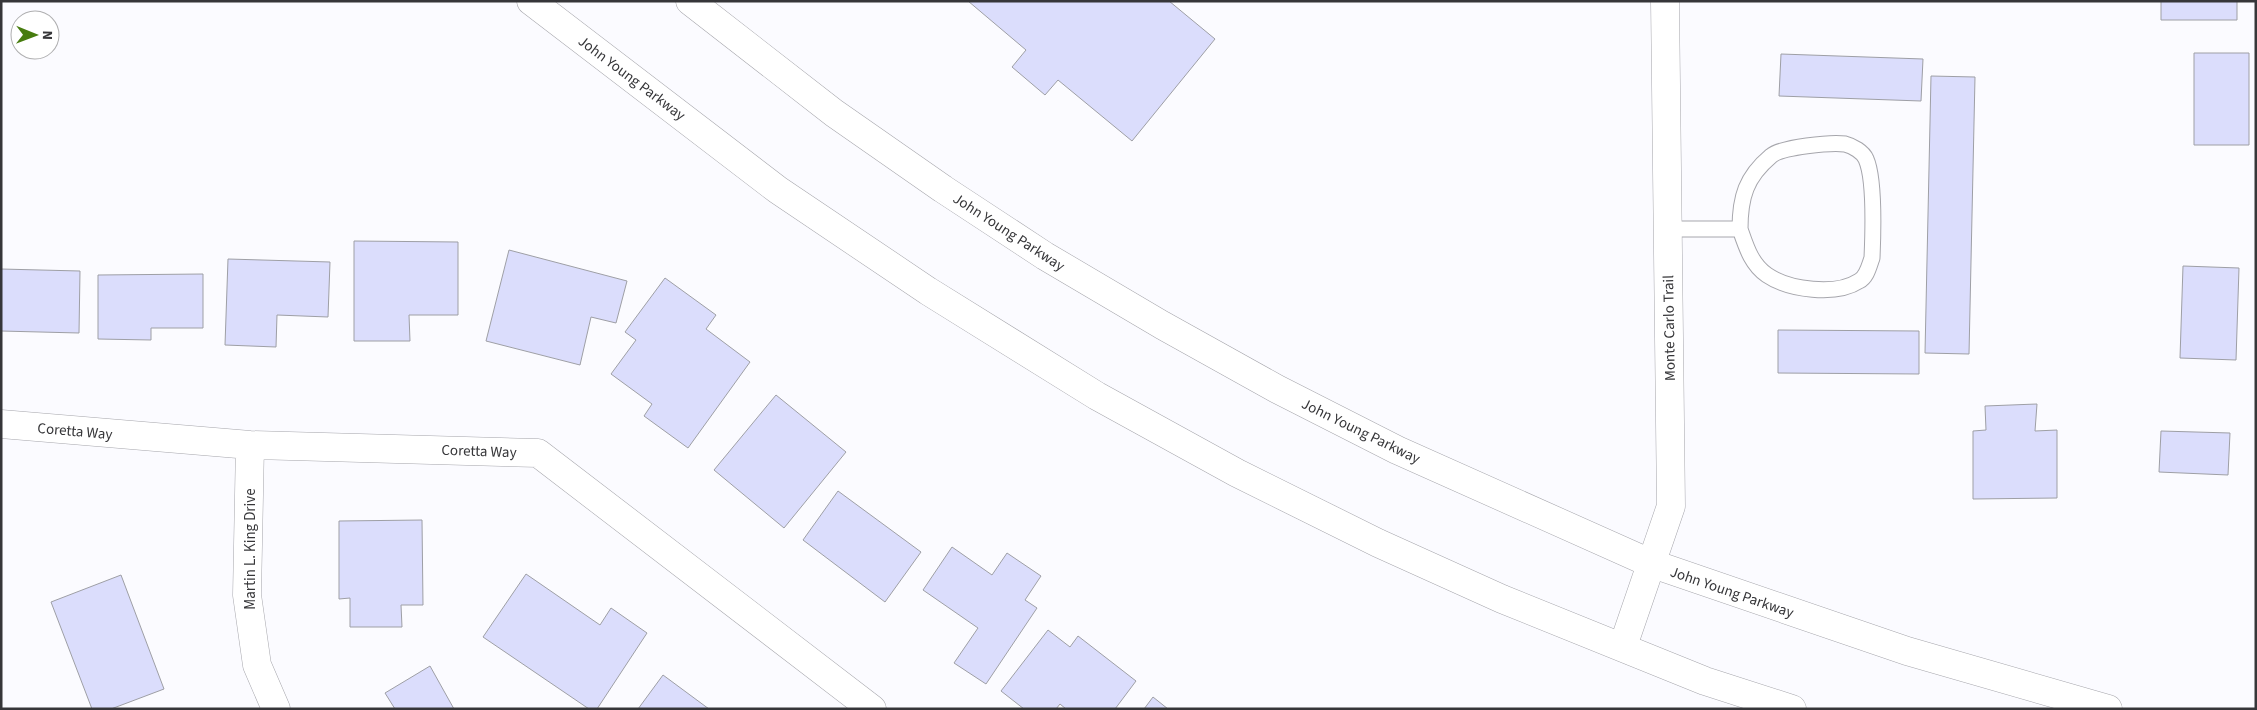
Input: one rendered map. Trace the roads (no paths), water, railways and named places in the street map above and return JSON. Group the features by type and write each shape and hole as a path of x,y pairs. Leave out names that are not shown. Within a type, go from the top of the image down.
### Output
{"main road":[{"name":"John Young Parkway","path":"531,1 778,190 928,291 1097,396 1237,473 1378,543 1502,599 1705,681 1792,709"},
{"name":"John Young Parkway","path":"690,1 834,113 943,189 1045,256 1162,326 1277,389 1397,450 1650,563 1907,651 2108,709"},
{"name":"Monte Carlo Trail","path":"1622,646 1671,506 1665,1"},
{"name":"Coretta Way","path":"1,424 250,445 538,453 872,709"},
{"name":"Martin L. King Drive","path":"250,445 247,595 257,664 276,709"}],"lane":[{"path":"1845,144 1858,149 1866,159 1870,174 1872,250 1868,270 1861,281 1841,288 1819,290 1782,282 1766,275 1752,260 1740,229 1740,206 1744,189 1756,170 1773,154 1798,147 1845,144"},
{"path":"1668,229 1740,229"}]}
